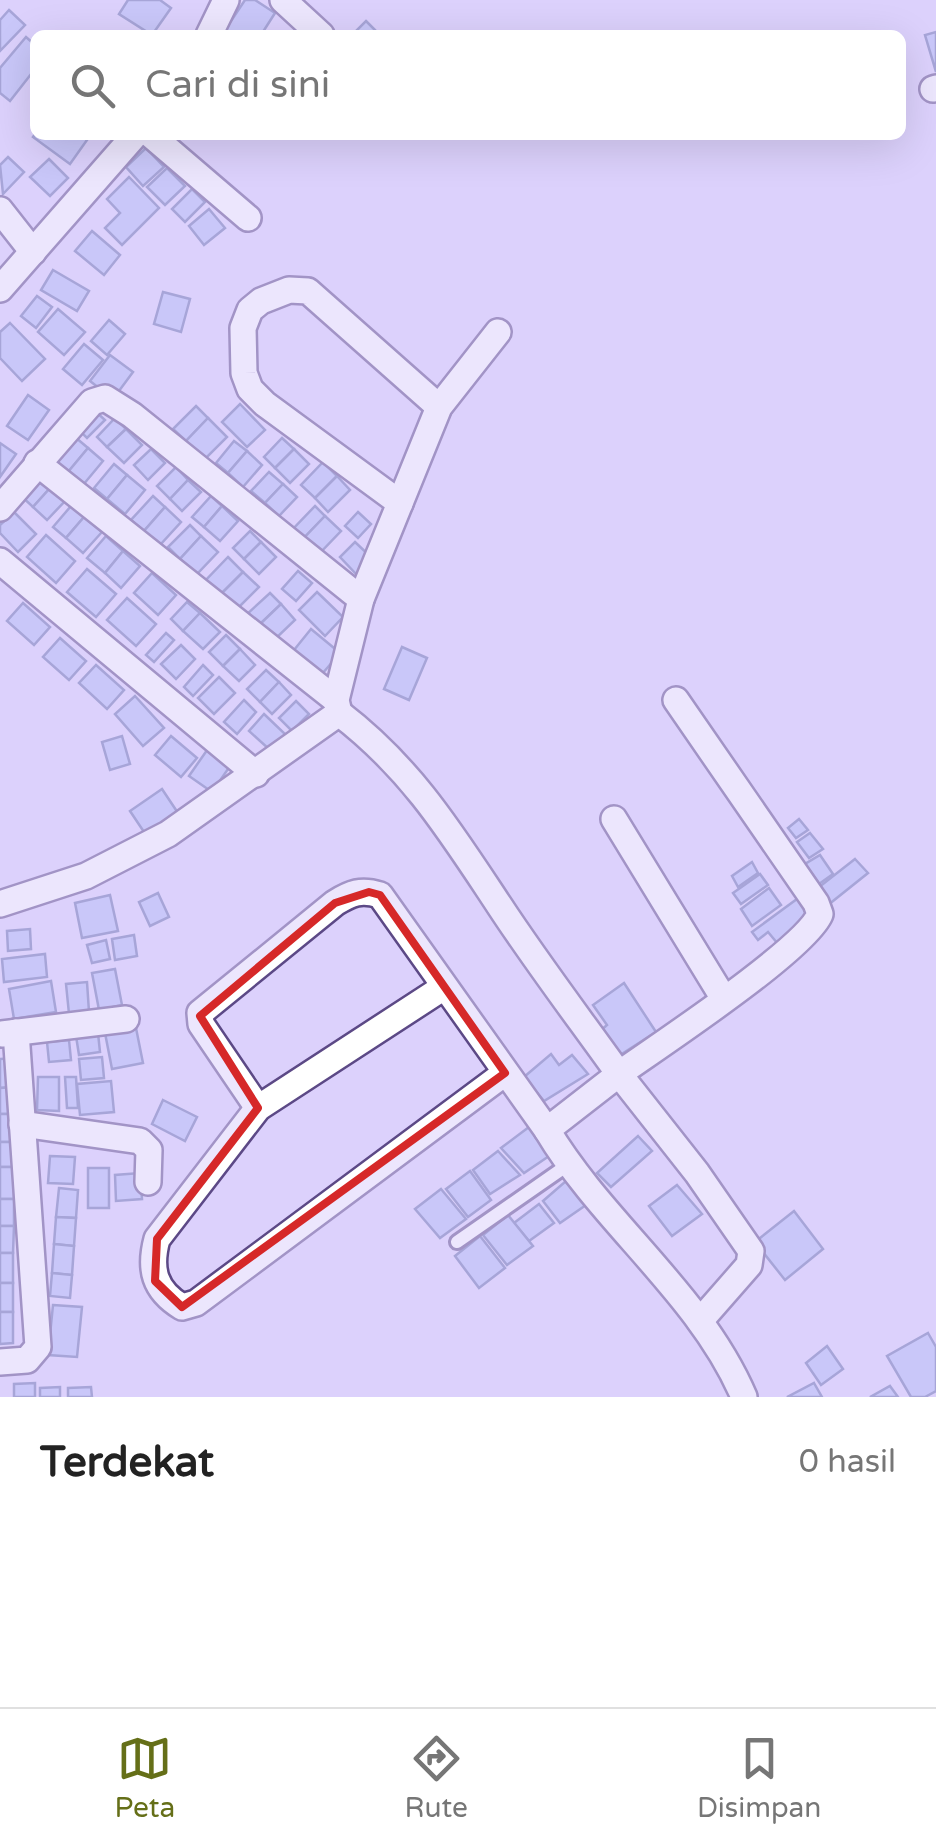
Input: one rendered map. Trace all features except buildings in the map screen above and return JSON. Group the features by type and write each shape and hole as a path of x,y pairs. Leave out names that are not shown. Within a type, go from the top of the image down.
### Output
{"street":[{"path":"211,30 226,0"},
{"path":"282,0 315,30"},
{"path":"0,289 131,140"},
{"path":"158,140 248,218"},
{"path":"0,210 32,252"},
{"path":"400,503 250,389 244,373 244,328 250,310 260,301 289,290 308,291 439,407"},
{"path":"0,904 86,876 168,834 256,774 337,706 362,599 439,407 498,332"},
{"path":"0,508 92,402 104,398 132,415 362,599"},
{"path":"37,462 337,706 403,771 453,832 500,907 618,1074 697,1174 751,1251 749,1264 700,1321"},
{"path":"0,561 256,774"},
{"path":"546,1130 799,940 816,924 820,914 676,700"},
{"path":"614,819 724,999"},
{"path":"258,1108 202,1024 200,1012 344,897 356,891 380,896 569,1164 700,1321 744,1397"},
{"path":"444,987 258,1108 157,1239 152,1260 155,1281 167,1298 182,1307 196,1304 505,1073"},
{"path":"0,1362 26,1360 38,1347 22,1124 8,1033 60,1030 126,1019"},
{"path":"22,1124 140,1142 149,1150 148,1182"}],"lane":[{"path":"457,1242 569,1164"}],"highlighted area":[{"path":"369,892 380,895 505,1073 182,1307 155,1281 157,1239 258,1108 200,1016 335,903"}]}
